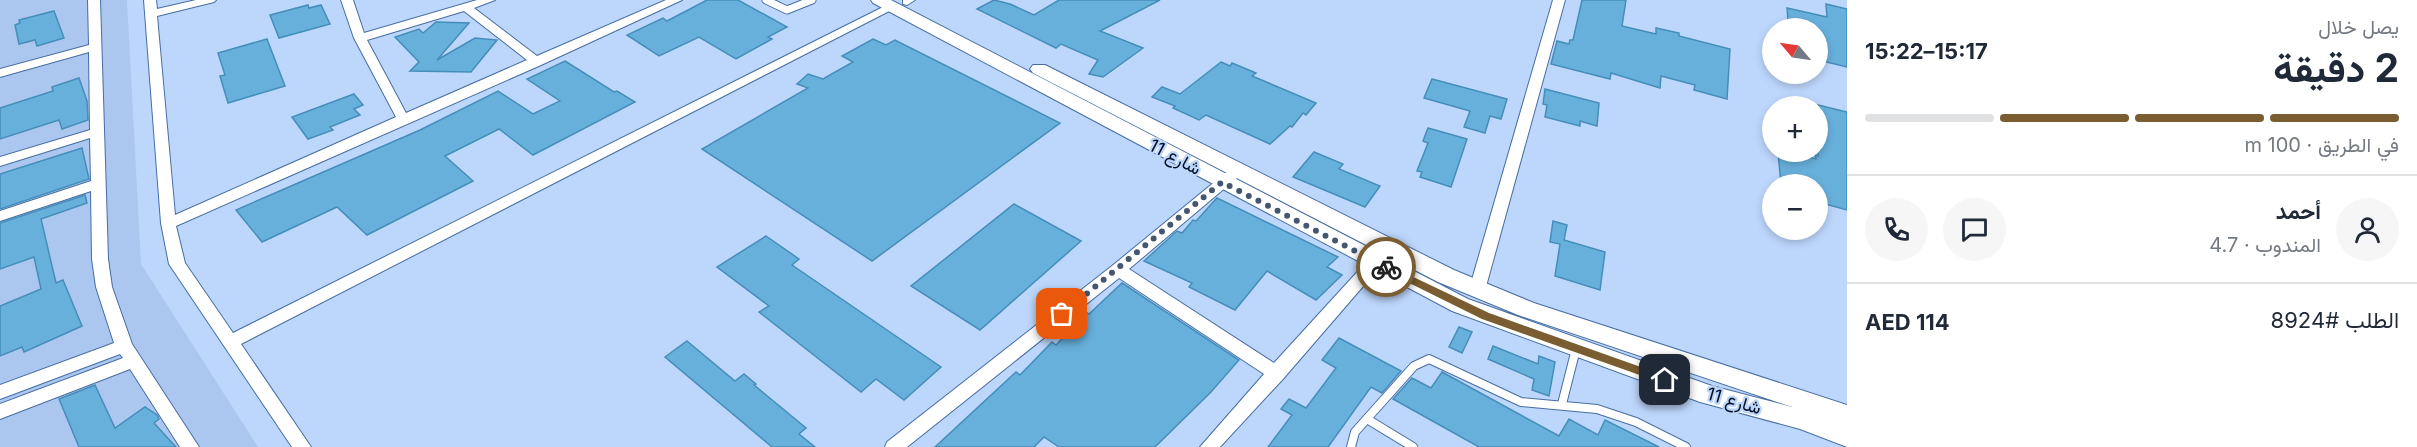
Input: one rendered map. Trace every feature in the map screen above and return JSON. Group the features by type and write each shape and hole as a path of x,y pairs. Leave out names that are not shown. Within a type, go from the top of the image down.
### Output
{"street":[{"path":"94,0 100,260 104,287 129,354 190,447"},
{"path":"210,0 151,7 168,223 177,264 302,447"},
{"path":"347,0 360,38 403,119"},
{"path":"360,38 489,0"},
{"path":"168,223 191,215 673,0"},
{"path":"1477,290 1559,0"},
{"path":"231,341 898,2"},
{"name":"شارع 11","path":"898,2 1230,177 1376,262 1460,306 1709,395 1803,420 1847,436"},
{"path":"466,8 537,62"},
{"path":"0,73 95,47"},
{"path":"0,162 97,132"},
{"path":"894,447 1118,270 1230,177"},
{"name":"شارع 11","path":"1230,177 1477,290 1847,415"},
{"path":"0,216 99,183"},
{"path":"1209,447 1376,262"},
{"path":"1118,270 1277,374"},
{"path":"0,392 129,354"},
{"path":"0,412 129,354"},
{"path":"1709,395 1797,427 1836,447"}],"lane":[{"path":"766,0 788,10 812,0"},
{"path":"1562,404 1576,349"},
{"path":"1351,447 1355,432 1414,366 1429,359 1449,366 1519,402 1535,406 1562,404 1585,406 1610,413 1686,447"},
{"path":"1367,419 1413,447"}],"shaded area":[{"path":"0,0 127,0 141,264 258,447 0,447"}],"building":[{"path":"707,0 738,0 787,27 768,37 772,39 736,59 699,37 659,56 627,35 663,18 667,21"},
{"path":"994,0 1010,4 1034,15 1059,0 1160,0 1100,31 1143,48 1103,77 1089,74 1098,60 1061,44 1056,48 977,9"},
{"path":"1582,0 1626,0 1622,26 1656,34 1656,28 1730,49 1727,99 1694,90 1695,85 1661,76 1660,88 1611,73 1610,79 1551,64 1557,41 1569,44 1570,40 1573,40"},
{"path":"1826,4 1847,9 1847,67 1828,62 1828,18 1788,18 1787,8 1827,17"},
{"path":"308,5 309,8 321,5 330,24 279,38 270,15"},
{"path":"54,11 64,38 37,46 35,40 19,44 15,25 20,23 19,20"},
{"path":"436,22 469,23 437,60 475,38 497,40 471,72 410,71 419,62 395,37 419,29 423,33"},
{"path":"267,39 285,86 228,103 220,76 225,75 218,53"},
{"path":"873,39 886,45 895,40 1060,123 872,261 702,149 808,88 797,84 808,74 823,79 853,62 842,56"},
{"path":"565,61 614,92 617,91 635,102 533,155 499,129 445,156 473,181 367,235 337,207 262,242 236,210 420,130 498,91 533,114 560,101 527,79"},
{"path":"1221,62 1230,66 1232,63 1256,73 1252,76 1316,103 1306,115 1303,113 1292,127 1290,126 1270,144 1206,115 1199,120 1173,108 1175,106 1152,97 1162,87 1180,94"},
{"path":"79,78 87,101 88,120 62,129 59,120 0,139 0,108 53,91 52,87"},
{"path":"1432,79 1507,99 1501,119 1490,116 1485,133 1464,127 1470,111 1424,98"},
{"path":"1545,89 1599,103 1597,126 1580,121 1580,126 1545,117 1547,105 1543,104"},
{"path":"354,94 363,105 354,109 360,115 330,127 333,130 308,139 292,117"},
{"path":"1828,107 1847,112 1847,210 1828,205 1828,174 1780,174 1779,162 1828,162"},
{"path":"1428,128 1467,139 1451,187 1420,177 1422,172 1417,171 1428,143 1423,141"},
{"path":"82,148 89,179 0,209 0,174"},
{"path":"1314,152 1343,164 1339,169 1380,186 1365,207 1293,177"},
{"path":"85,195 87,203 41,219 56,283 63,280 82,326 24,352 22,347 0,356 0,306 41,289 34,257 0,269 0,223"},
{"path":"1217,198 1338,257 1327,267 1342,275 1316,300 1267,271 1235,310 1189,287 1192,283 1144,261 1177,231 1182,233 1193,220 1196,221"},
{"path":"1014,204 1081,241 980,330 911,286"},
{"path":"1553,221 1567,225 1564,240 1605,252 1600,290 1555,276 1560,244 1550,242"},
{"path":"766,236 799,259 792,265 941,367 904,400 876,379 861,392 759,312 769,306 717,267"},
{"path":"1122,283 1239,360 1211,392 1155,447 1059,447 1044,437 1034,447 935,447 1016,372 1020,375 1052,342 1056,345 1087,313 1089,314"},
{"path":"1459,327 1472,332 1462,353 1449,347"},
{"path":"1339,338 1401,371 1382,393 1371,387 1328,447 1268,447 1292,415 1281,409 1289,399 1306,408 1336,368 1322,360"},
{"path":"687,341 735,381 744,374 806,428 799,434 815,447 772,447 665,357"},
{"path":"1493,346 1538,364 1539,356 1555,362 1549,396 1532,390 1534,379 1488,359"},
{"path":"1442,372 1559,436 1569,419 1598,435 1605,420 1659,447 1479,447 1393,399 1412,378 1431,388"},
{"path":"95,385 115,428 145,407 157,415 159,419 154,423 176,447 79,447 59,399"}],"way so far":[{"path":"1062,314 1222,182 1386,267"}],"route":[{"path":"1386,267 1460,306 1665,380"}]}
